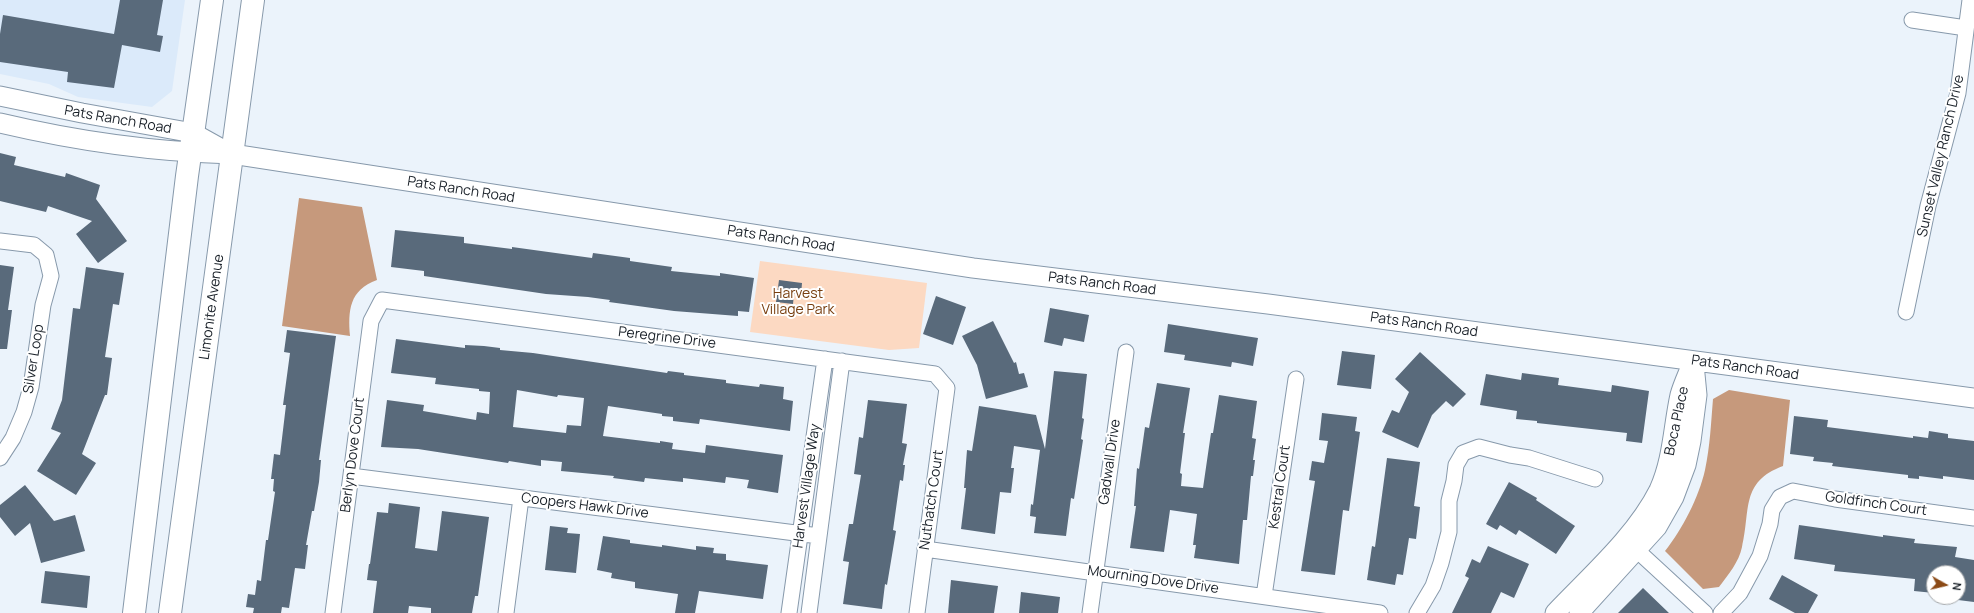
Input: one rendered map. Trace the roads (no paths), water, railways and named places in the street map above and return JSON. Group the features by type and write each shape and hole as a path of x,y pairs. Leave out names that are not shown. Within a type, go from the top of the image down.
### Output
{"main road":[{"path":"134,613 192,143 212,0"},
{"name":"Limonite Avenue","path":"170,613 253,0"}],"street":[{"name":"Sunset Valley Ranch Drive","path":"1906,312 1928,206 1958,93 1968,36 1970,0"},
{"path":"1912,20 1968,36"},
{"name":"Pats Ranch Road","path":"0,96 82,114 232,154 973,268 1268,304 1974,398"},
{"name":"Pats Ranch Road","path":"0,123 59,136 116,145 192,143"},
{"name":"Silver Loop","path":"0,241 34,246 46,255 51,276 43,305 31,387 16,431 0,458"},
{"name":"Peregrine Drive","path":"382,300 825,358 935,374 947,388"},
{"name":"Berlyn Dove Court","path":"333,613 371,321 382,300"},
{"name":"Gadwall Drive","path":"1090,613 1126,352"},
{"name":"Harvest Village Way","path":"789,613 825,358"},
{"name":"Harvest Village Way","path":"809,613 842,361"},
{"name":"Boca Place","path":"1579,613 1631,545 1642,517 1659,490 1672,446 1680,394 1694,361"},
{"name":"Kestral Court","path":"1264,596 1296,379"},
{"name":"Nuthatch Court","path":"916,613 947,388"},
{"path":"1417,613 1433,586 1441,564 1449,532 1449,501 1456,465 1463,453 1479,447 1510,456 1529,458 1595,479"},
{"name":"Coopers Hawk Drive","path":"351,476 819,536"},
{"name":"Goldfinch Court","path":"1721,613 1740,593 1752,571 1766,537 1772,510 1780,497 1793,491 1835,499 1974,518"},
{"path":"506,613 521,498"},
{"path":"1631,545 1705,613"},
{"name":"Boca Place","path":"1555,613 1631,545"},
{"name":"Mourning Dove Drive","path":"925,549 1380,613"}],"park label":[{"name":"Harvest Village Park","path":"798,302"}]}
